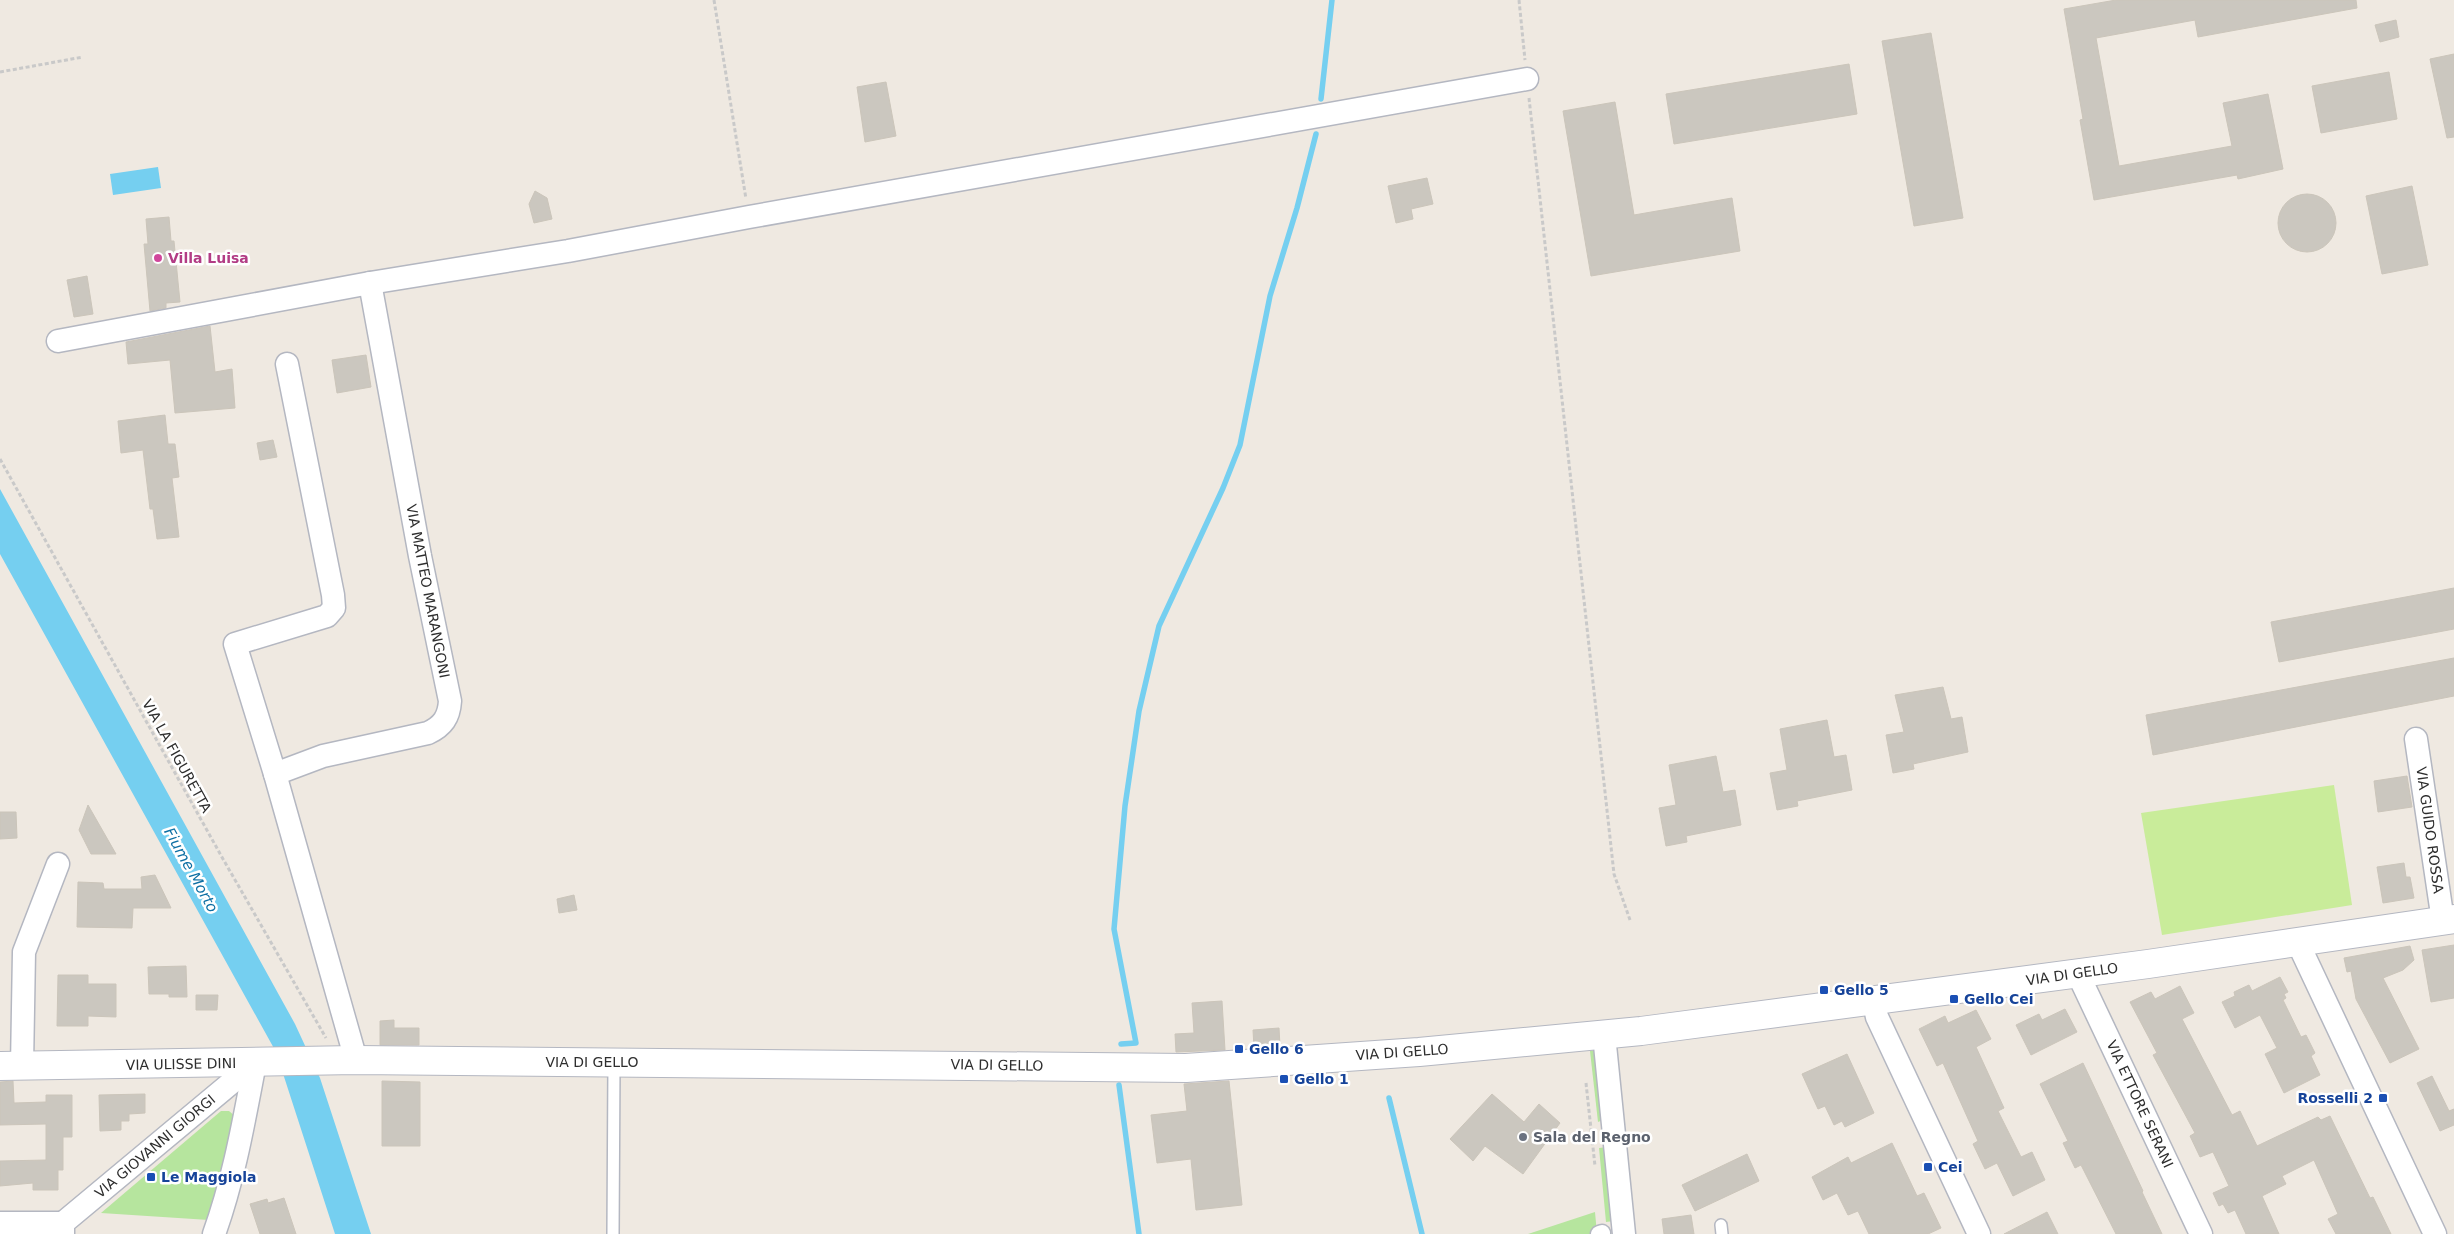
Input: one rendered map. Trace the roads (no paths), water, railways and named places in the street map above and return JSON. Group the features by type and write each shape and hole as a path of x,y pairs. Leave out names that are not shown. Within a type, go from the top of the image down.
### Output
{"street":[{"path":"58,341 274,303 370,283 568,251 1526,79"},
{"name":"VIA MATTEO MARANGONI","path":"275,774 323,756 428,733 438,728 449,711 450,702 420,556 370,283"},
{"path":"287,364 334,608 327,616 235,644 275,774 341,1061"},
{"name":"VIA GUIDO ROSSA","path":"2416,740 2449,920"},
{"name":"VIA ULISSE DINI","path":"58,864 24,952 11,1066 341,1061"},
{"name":"VIA DI GELLO","path":"341,1061 1005,1064 1186,1068 1604,1035 2078,974 2449,920"},
{"path":"2298,943 2435,1234"},
{"name":"VIA ETTORE SERANI","path":"2078,974 2201,1234"},
{"path":"1872,999 1876,1017 1978,1234"},
{"path":"1604,1035 1608,1234"},
{"path":"214,1234 222,1212 259,1062"},
{"name":"VIA GIOVANNI GIORGI","path":"63,1229 259,1062"},
{"path":"222,1212 229,1234"},
{"path":"0,1223 63,1229"}],"lane":[{"path":"613,1234 614,1063"}],"water":[{"path":"158,167 161,188 113,195 110,174"},
{"name":"Fiume Morto","path":"0,489 295,1024 320,1078 371,1234 335,1234 276,1052 0,554"}],"waterway":[{"path":"1321,99 1332,0"},
{"path":"1121,1044 1136,1043 1114,929 1125,806 1139,711 1159,626 1223,488 1240,445 1270,296 1297,208 1316,134"},
{"path":"1119,1085 1139,1234"},
{"path":"1389,1098 1422,1234"}],"place":[{"name":"Villa Luisa","path":"158,258"},
{"name":"Gello 5","path":"1824,990"},
{"name":"Gello Cei","path":"1954,999"},
{"name":"Gello 6","path":"1239,1049"},
{"name":"Gello 1","path":"1284,1079"},
{"name":"Rosselli 2","path":"2383,1098"},
{"name":"Sala del Regno","path":"1523,1137"},
{"name":"Cei","path":"1928,1167"},
{"name":"Le Maggiola","path":"151,1177"}]}
